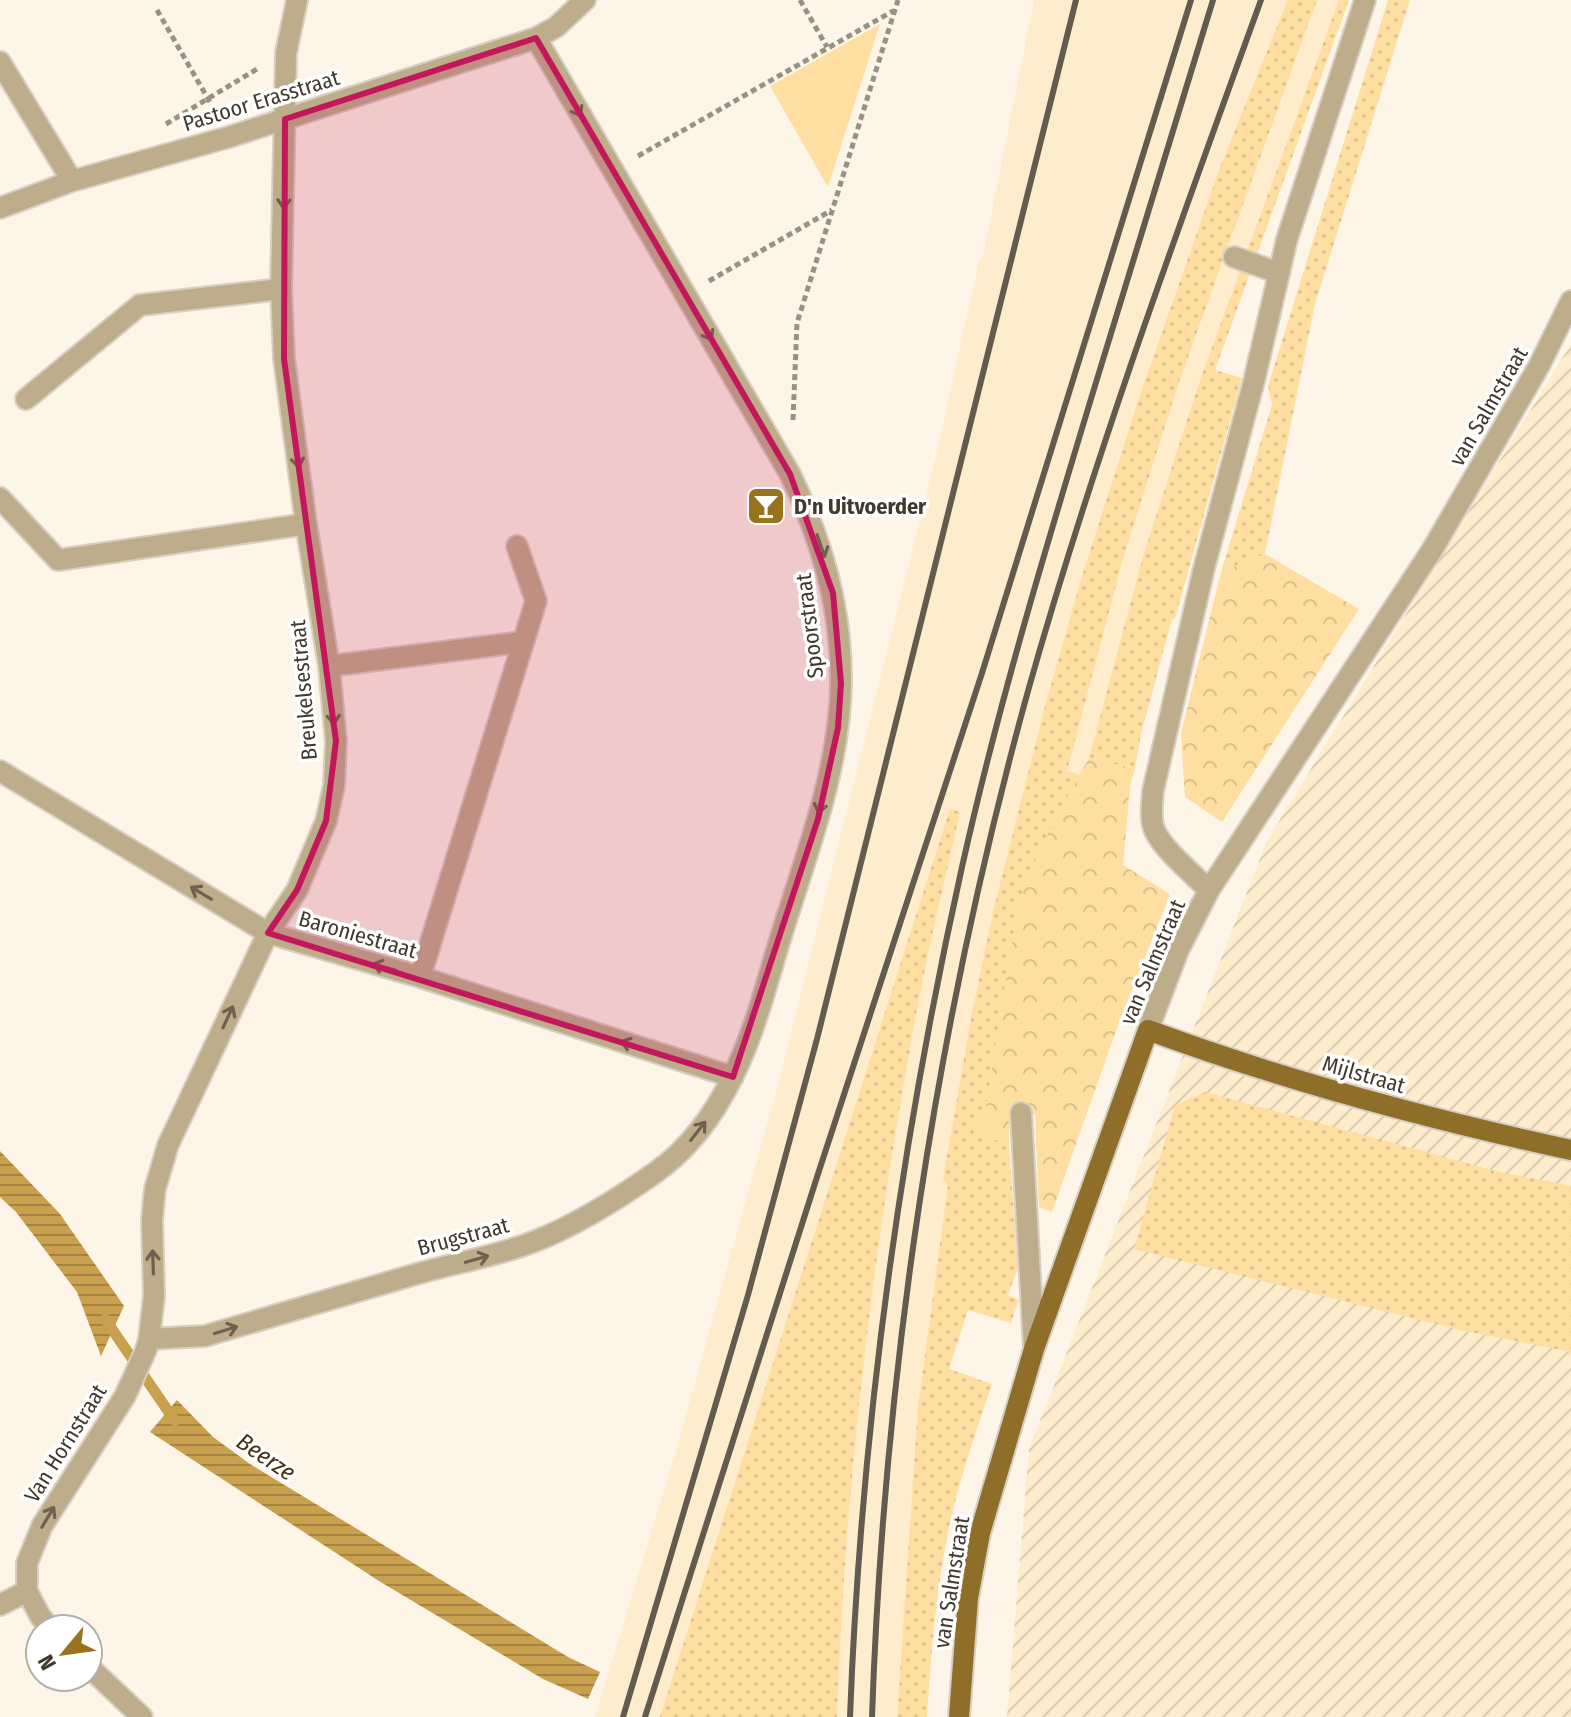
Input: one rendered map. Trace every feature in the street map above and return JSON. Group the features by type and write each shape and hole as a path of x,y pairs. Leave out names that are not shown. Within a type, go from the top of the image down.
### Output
{"main road":[{"name":"Mijlstraat","path":"1148,1030 1230,1060 1461,1126 1571,1150"},
{"name":"van Salmstraat","path":"959,1717 968,1598 980,1533 1034,1349 1148,1030"}],"street":[{"name":"Breukelsestraat","path":"148,1345 154,1296 152,1220 155,1189 168,1145 268,933 297,890 326,821 334,786 336,741 329,666 284,359 281,289 286,53 297,0"},
{"name":"Pastoor Erasstraat","path":"0,208 72,181 229,137 536,38 556,27 585,0"},
{"path":"1209,890 1162,841 1154,828 1153,791 1204,568 1287,239 1365,0"},
{"name":"Spoorstraat","path":"536,38 790,474 809,513 826,560 833,593 841,683 838,728 818,819 753,1030 733,1077"},
{"path":"0,62 72,181"},
{"path":"1234,257 1279,273"},
{"path":"26,399 140,305 281,289"},
{"name":"van Salmstraat","path":"1148,1030 1178,951 1209,890 1432,550 1539,366 1571,301"},
{"path":"0,498 58,560 306,524"},
{"path":"420,977 536,601 517,546"},
{"path":"329,666 522,642"},
{"name":"Baroniestraat","path":"0,771 268,933 420,977 733,1077"},
{"name":"Brugstraat","path":"148,1345 205,1336 533,1242 585,1218 659,1170 701,1129 733,1077"},
{"path":"1021,1113 1034,1349"},
{"name":"Van Hornstraat","path":"27,1591 27,1563 42,1526 125,1396 148,1345"},
{"path":"0,1605 27,1591 38,1613"},
{"path":"104,1681 142,1717"}],"path":[{"path":"800,0 827,47"},
{"path":"790,474 797,323 898,0"},
{"path":"157,10 229,137"},
{"path":"613,171 894,11"},
{"path":"153,131 286,53"},
{"path":"686,295 832,209"}],"highlighted area":[{"path":"536,38 790,474 833,593 841,683 838,728 818,819 733,1077 268,933 297,890 326,821 336,741 284,359 285,119"}],"shaded area":[{"path":"1034,0 1349,0 1215,370 1242,378 1175,619 1172,619 1130,786 1123,865 1153,884 1035,1115 987,1107 948,1185 918,1406 897,1717 595,1717 674,1458 776,1092 936,456 979,261 982,261"},
{"path":"1571,344 1571,1717 1007,1717 1029,1449 1267,841"},
{"path":"0,1151 60,1214 124,1306 101,1356 77,1292 16,1212 0,1197"},
{"path":"177,1400 213,1437 250,1464 568,1657 600,1672 588,1699 543,1679 379,1581 150,1432"}],"green space":[{"path":"1288,0 1317,0 1180,379 1124,555 1067,771 1080,775 1035,861 1016,916 986,1107 973,1135 1009,1143 1018,1268 1008,1295 1019,1300 1011,1323 968,1310 949,1369 992,1384 949,1527 935,1622 927,1717 897,1717 918,1406 948,1185 943,1179 993,912 1045,706 1083,573 1141,392 1222,162"},
{"path":"1339,0 1349,0 1215,370 1242,378 1175,619 1172,619 1141,734 1135,769 1089,758 1142,560 1198,386"},
{"path":"1388,0 1410,0 1315,304 1265,554 1221,572 1272,405 1268,386"},
{"path":"880,24 828,187 770,86"},
{"path":"1265,554 1359,609 1222,822 1185,797 1181,733 1221,572"},
{"path":"1089,758 1135,769 1130,786 1123,865 1170,894 1116,1031 1052,1212 1039,1207 1035,1115 1009,1111 1009,1143 973,1135 986,1107 1022,895 1048,835"},
{"path":"950,809 960,812 913,1031 873,1287 846,1545 837,1717 660,1717"},
{"path":"1205,1092 1496,1171 1571,1186 1571,1352 1465,1331 1134,1249 1175,1105"}],"waterway":[{"name":"Beerze","path":"105,1319 175,1421"}],"railway":[{"path":"623,1717 748,1295 817,1039 1076,0"},
{"path":"645,1717 982,673 1191,0"},
{"path":"850,1717 863,1503 887,1289 920,1077 962,867 991,747 1041,567 1213,0"},
{"path":"872,1717 888,1458 902,1329 941,1071 966,943 1028,691 1081,517 1138,344 1261,0"}],"place":[{"name":"D'n Uitvoerder","path":"766,506"}]}
